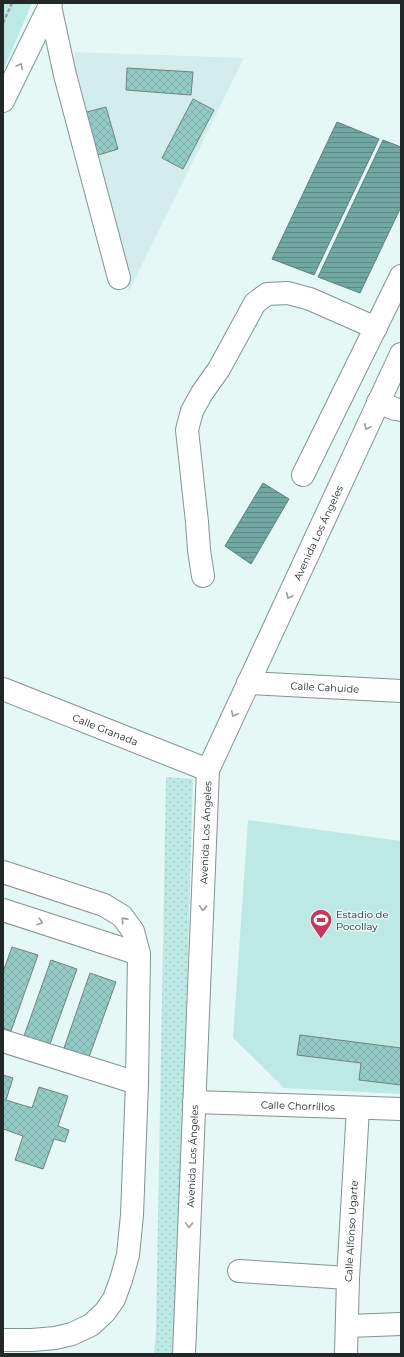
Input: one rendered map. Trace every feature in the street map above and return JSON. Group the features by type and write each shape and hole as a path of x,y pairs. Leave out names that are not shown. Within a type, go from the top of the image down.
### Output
{"street":[{"path":"3,101 51,4"},
{"path":"51,4 65,75 119,278"},
{"path":"303,475 401,276"},
{"path":"203,576 187,430 192,412 198,399 219,369 255,303 267,294 288,293 310,299 376,328"},
{"name":"Avenida Los Ángeles","path":"184,1354 208,770 401,354"},
{"path":"378,402 401,410"},
{"name":"Calle Cahuide","path":"248,683 401,691"},
{"name":"Calle Granada","path":"3,689 208,770"},
{"path":"3,872 104,905 122,916 133,931 139,954 137,1082 132,1215 128,1255 114,1299 105,1312 91,1325 72,1334 55,1338 3,1340"},
{"path":"3,910 139,954"},
{"path":"3,1041 137,1082"},
{"name":"Calle Chorrillos","path":"194,1102 401,1110"},
{"name":"Calle Alfonso Ugarte","path":"346,1354 348,1326 348,1278 358,1108"},
{"path":"239,1271 348,1278"},
{"path":"348,1326 401,1324"}],"path":[{"path":"3,23 12,3"}],"shaded area":[{"path":"3,3 32,3 3,71"},
{"path":"75,52 244,58 129,291 73,70"},
{"path":"337,122 379,139 314,275 272,259"},
{"path":"383,140 401,147 401,207 360,293 318,277"},
{"path":"263,483 289,499 251,564 225,546"},
{"path":"166,777 193,779 177,1331 175,1354 154,1354 156,1328"},
{"name":"Estadio de Pocollay","path":"248,820 401,841 401,1094 284,1088 233,1038"}],"building":[{"path":"127,68 193,72 191,95 126,90"},
{"path":"193,99 214,110 183,169 162,158"},
{"path":"106,107 118,149 95,156 83,113"},
{"path":"12,947 38,955 11,1031 3,1028 3,972"},
{"path":"51,960 77,969 50,1044 24,1036"},
{"path":"90,973 116,982 89,1057 64,1048"},
{"path":"300,1035 401,1048 401,1085 359,1080 361,1063 297,1055"},
{"path":"3,1075 13,1078 6,1100 32,1108 39,1087 68,1096 58,1126 69,1130 65,1142 54,1139 43,1169 15,1160 23,1136 3,1129"}],"place":[{"name":"Estadio de Pocollay","path":"321,940"}]}
